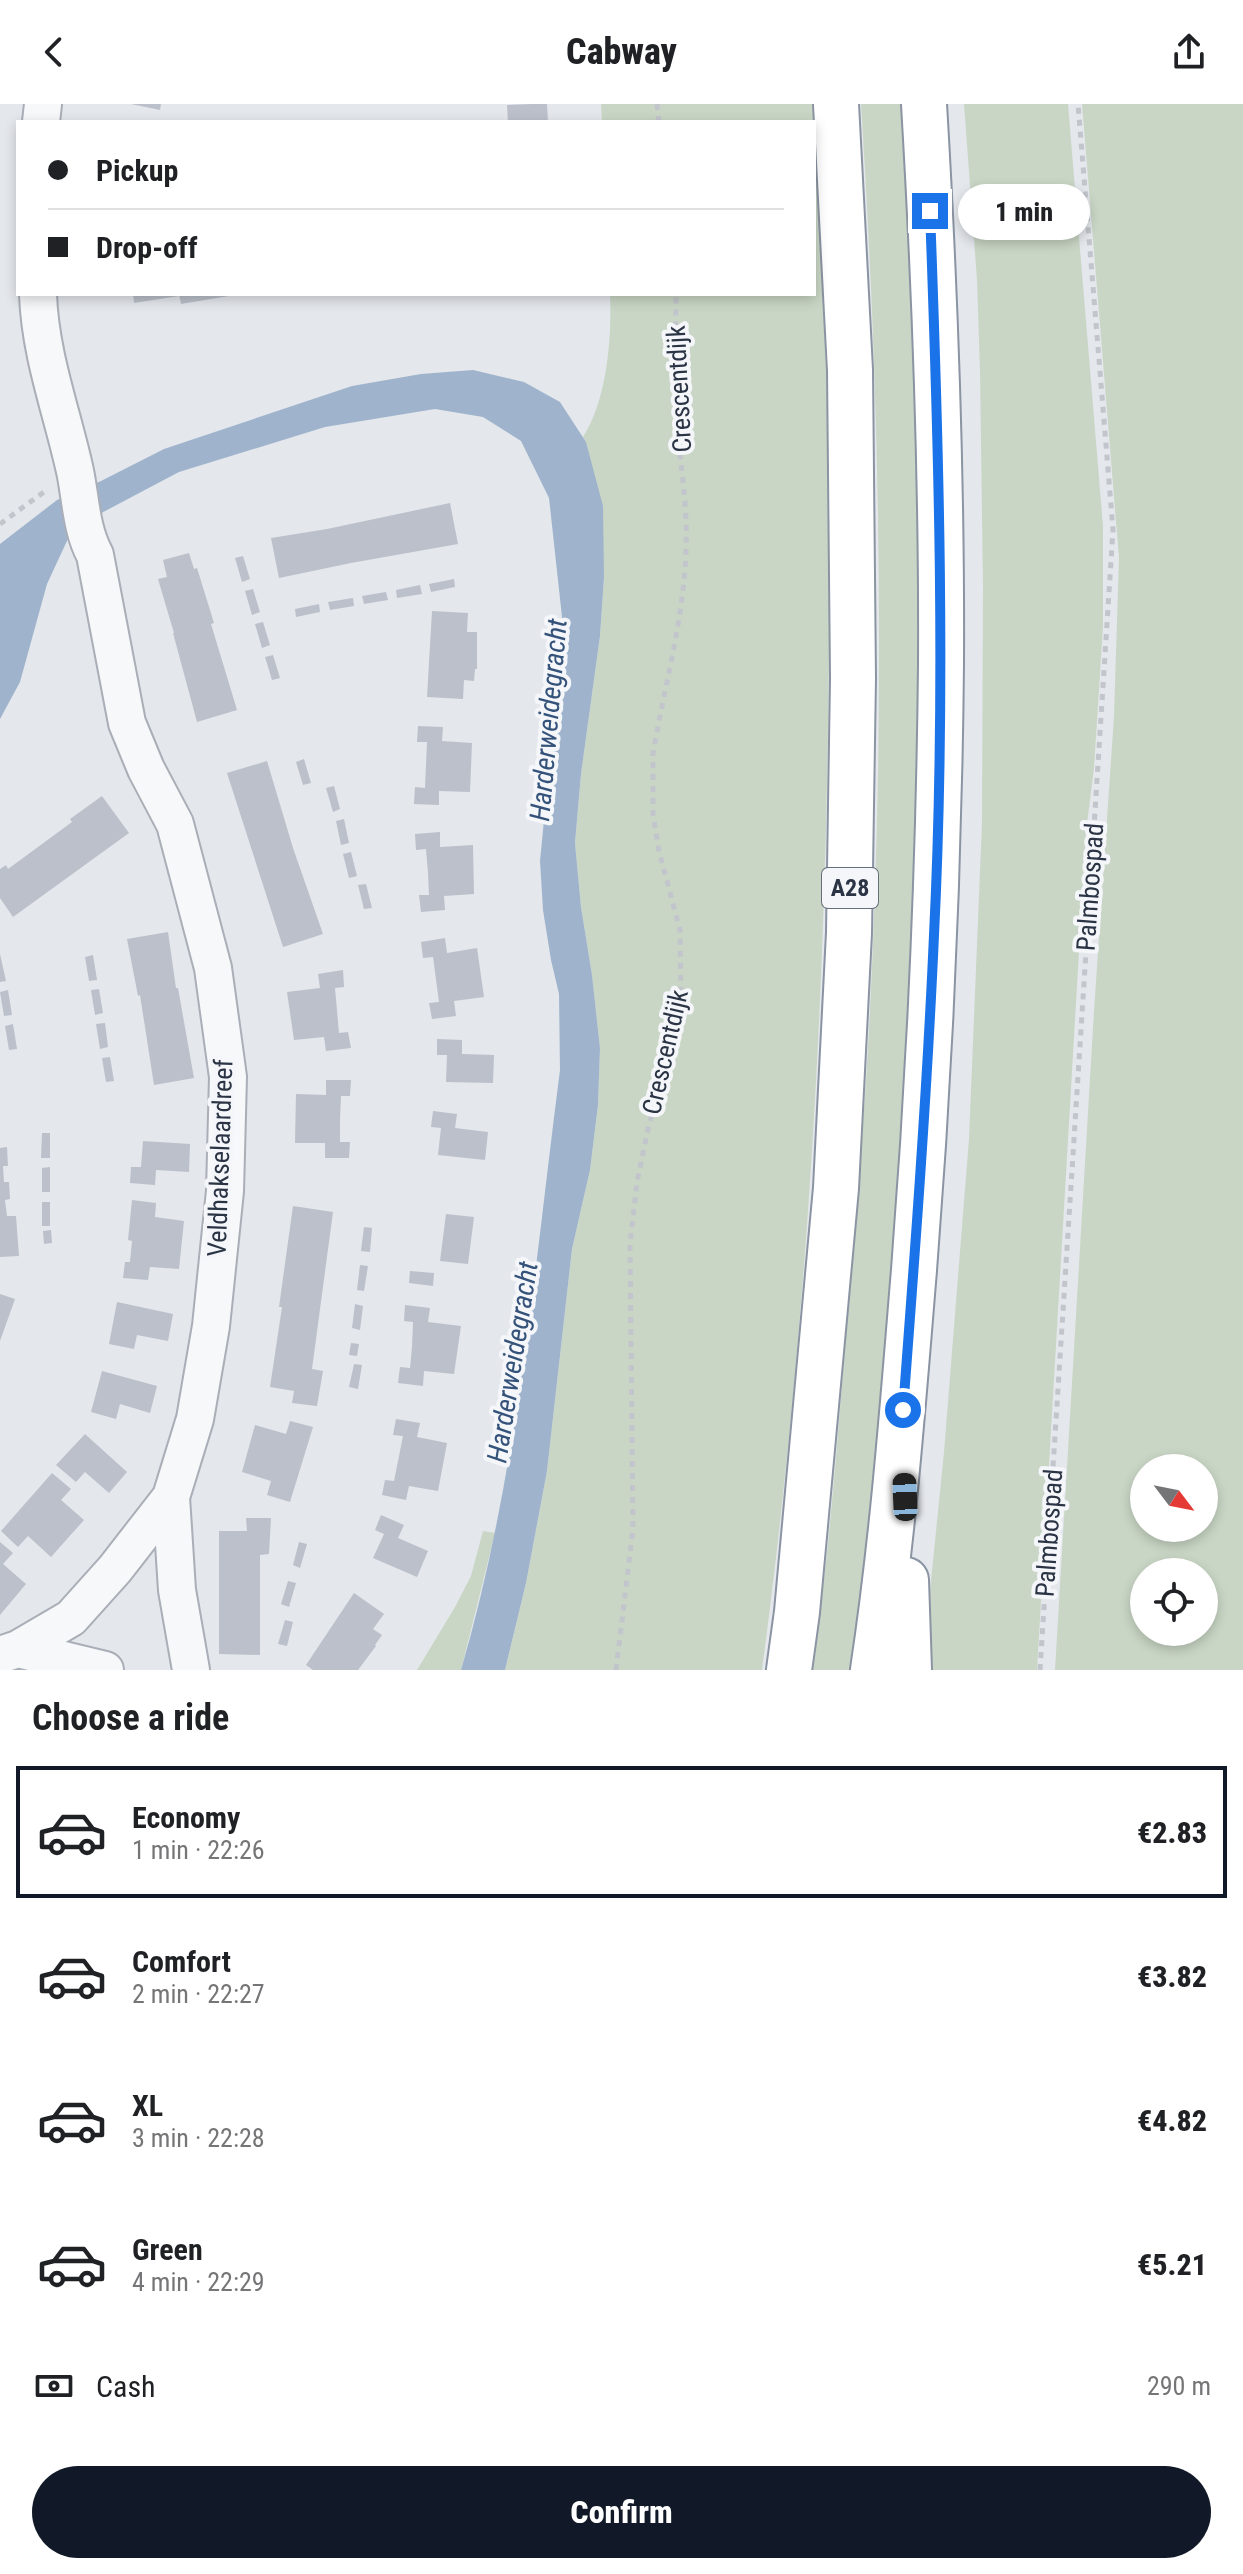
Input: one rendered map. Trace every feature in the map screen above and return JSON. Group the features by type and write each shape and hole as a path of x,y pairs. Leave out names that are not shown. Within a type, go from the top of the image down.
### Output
{"highway":[{"name":"A28","path":"789,1670 836,1188 849,933 853,678 850,370 836,104"},
{"path":"873,1670 903,1410 921,1183 935,933 941,662 938,400 924,104"},
{"path":"903,1410 909,1670"}],"street":[{"name":"Veldhakselaardreef","path":"38,296 51,384 74,470 86,538 95,555 127,723 146,769 175,824 213,968 228,1077 225,1191 211,1326 195,1419 171,1497 177,1590 191,1670"},
{"path":"9,1652 71,1618 115,1569 171,1497"},
{"path":"9,1652 105,1670"}],"path":[{"name":"Palmbospad","path":"1040,1670 1113,530 1078,104"},
{"name":"Crescentdijk","path":"616,1670 633,1529 630,1244 637,1182 675,1032 681,996 680,930 659,851 653,814 653,754 683,593 686,551 686,497 674,375 676,296"},
{"path":"0,524 74,470"}],"green space":[{"path":"601,104 813,104 814,120 602,120"},
{"path":"861,104 905,104 920,562 921,746 916,938 896,1239 857,1639 852,1670 812,1670 830,1521 863,1128 877,837 877,470"},
{"path":"964,104 1068,104 1103,526 1103,627 1094,768 1086,832 1037,1670 922,1670 944,1452 969,1139 982,823 980,370 977,280"},
{"path":"1082,104 1243,104 1243,1670 1055,1670 1114,716 1119,558"},
{"path":"816,155 823,273 829,527 824,893 807,1227 788,1449 762,1670 505,1670 526,1583 547,1471 572,1249 590,1170 598,1105 600,1048 575,843 604,578 583,437 603,387 610,329 610,296 816,296"},
{"path":"483,1531 495,1533 461,1670 417,1670 471,1576"}],"water":[{"path":"473,370 524,382 560,402 586,442 603,506 604,578 600,636 575,843 600,1048 598,1105 590,1170 572,1249 547,1471 526,1583 505,1670 461,1670 481,1596 511,1447 560,1070 559,994 543,910 540,861 563,626 549,498 521,441 483,417 435,409 325,427 179,472 73,528 47,584 20,682 0,719 0,544 57,500 164,449 352,386 421,374"}],"building":[{"path":"131,104 161,104 160,110"},
{"path":"547,104 548,120 508,120 507,105"},
{"path":"133,296 179,296 134,303"},
{"path":"179,296 229,296 181,304"},
{"path":"450,503 458,544 279,578 271,538"},
{"path":"189,553 194,569 197,568 214,623 211,624 237,710 197,722 158,579 167,577 163,560"},
{"path":"243,556 250,579 242,582 235,558"},
{"path":"454,579 455,587 431,592 429,584"},
{"path":"420,585 422,594 397,598 396,590"},
{"path":"253,589 260,612 252,615 245,591"},
{"path":"386,592 388,600 364,604 362,596"},
{"path":"353,598 354,606 330,610 328,602"},
{"path":"319,604 320,612 296,617 295,609"},
{"path":"432,611 468,613 467,632 477,632 477,669 474,681 464,680 463,699 427,697"},
{"path":"263,622 270,645 262,648 255,624"},
{"path":"273,655 280,678 272,680 265,657"},
{"path":"418,726 443,727 442,741 472,743 470,792 439,791 439,805 414,804 415,787 425,788 427,742 417,742"},
{"path":"304,759 311,783 303,785 296,762"},
{"path":"267,761 323,934 283,947 227,773"},
{"path":"334,786 340,809 333,812 326,788"},
{"path":"102,796 129,833 13,917 0,898 0,869 6,865 8,869"},
{"path":"344,819 349,843 341,845 336,821"},
{"path":"440,832 440,847 473,845 474,894 444,896 445,910 421,912 419,895 429,895 428,873 426,849 416,850 415,834"},
{"path":"351,852 357,876 349,878 343,854"},
{"path":"366,884 372,908 364,909 358,885"},
{"path":"168,932 194,1078 154,1085 140,995 127,939"},
{"path":"445,938 447,953 477,948 484,997 454,1001 456,1016 432,1019 429,1003 439,1002 433,957 423,958 421,942"},
{"path":"0,954 6,981 0,982"},
{"path":"93,955 97,980 89,981 85,957"},
{"path":"343,970 344,987 335,988 339,1033 348,1032 351,1048 326,1051 324,1037 294,1040 287,992 320,988 318,974"},
{"path":"99,989 103,1013 95,1015 91,990"},
{"path":"8,990 12,1015 4,1016 0,992"},
{"path":"105,1023 108,1047 100,1049 96,1024"},
{"path":"13,1024 17,1049 9,1050 5,1026"},
{"path":"437,1039 462,1040 462,1054 494,1055 493,1083 446,1082 447,1055 437,1055"},
{"path":"110,1057 114,1081 106,1082 102,1058"},
{"path":"326,1080 351,1080 350,1096 341,1096 340,1119 340,1142 350,1142 349,1158 325,1158 325,1143 295,1143 296,1094 326,1095"},
{"path":"433,1111 457,1114 455,1128 488,1132 485,1160 438,1155 441,1128 431,1127"},
{"path":"42,1133 50,1133 50,1158 41,1158"},
{"path":"143,1141 190,1144 189,1172 156,1170 155,1185 130,1183 131,1167 141,1167"},
{"path":"7,1147 8,1166 3,1166 4,1182 9,1182 10,1199 5,1200 7,1216 16,1216 19,1256 0,1257 0,1148"},
{"path":"50,1167 50,1192 42,1192 42,1168"},
{"path":"132,1200 156,1203 155,1217 184,1221 179,1269 150,1267 148,1280 123,1278 125,1262 130,1262 132,1241 128,1240"},
{"path":"42,1202 50,1202 50,1226 42,1226"},
{"path":"293,1206 333,1212 312,1369 323,1371 317,1406 292,1403 294,1391 270,1387"},
{"path":"446,1214 474,1217 468,1264 440,1261"},
{"path":"364,1227 372,1228 370,1252 361,1251"},
{"path":"51,1230 52,1243 44,1244 43,1231"},
{"path":"360,1265 368,1266 364,1291 357,1290"},
{"path":"410,1271 434,1273 433,1286 409,1283"},
{"path":"0,1294 15,1299 0,1341"},
{"path":"117,1302 173,1314 168,1341 137,1335 134,1349 109,1344"},
{"path":"355,1304 363,1306 360,1330 352,1328"},
{"path":"405,1305 430,1308 428,1322 461,1326 454,1374 424,1371 423,1386 398,1383 400,1367 410,1368 412,1347 413,1322 404,1321"},
{"path":"351,1343 359,1344 357,1356 349,1355"},
{"path":"354,1364 362,1365 358,1389 349,1387"},
{"path":"102,1371 157,1386 150,1413 120,1404 116,1419 91,1412"},
{"path":"396,1419 420,1423 417,1437 447,1443 438,1491 409,1486 406,1500 382,1495 385,1480 394,1481 403,1436 393,1435"},
{"path":"290,1421 313,1427 290,1502 267,1495 271,1481 242,1472 255,1425 286,1434"},
{"path":"85,1434 127,1472 109,1493 85,1472 76,1482 56,1465"},
{"path":"52,1473 71,1489 61,1500 84,1520 51,1557 28,1536 18,1547 1,1531"},
{"path":"381,1515 404,1525 398,1538 428,1551 417,1577 373,1558 384,1534 375,1530"},
{"path":"246,1518 271,1518 269,1554 260,1555 260,1655 219,1654 219,1531 247,1531"},
{"path":"0,1542 13,1553 3,1564 26,1584 0,1615"},
{"path":"299,1542 307,1544 300,1568 293,1565"},
{"path":"288,1581 296,1583 289,1607 281,1604"},
{"path":"354,1593 384,1614 373,1629 382,1635 358,1670 313,1670 306,1665"},
{"path":"285,1620 293,1622 287,1646 278,1644"}],"route":[{"path":"903,1410 921,1183 935,933 941,662 938,400 930,211"}],"water label":[{"name":"Harderweidegracht","path":"548,720"},
{"name":"Harderweidegracht","path":"512,1362"}]}
